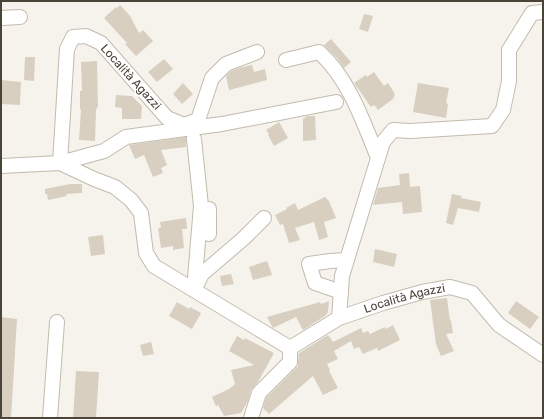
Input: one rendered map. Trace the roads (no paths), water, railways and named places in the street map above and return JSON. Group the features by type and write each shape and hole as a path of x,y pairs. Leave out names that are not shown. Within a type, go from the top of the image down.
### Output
{"street":[{"path":"339,318 342,276 346,260 383,142 393,130 492,126 503,110 509,81 509,50 538,12"},
{"path":"1,18 20,17"},
{"name":"Località Agazzi","path":"60,163 67,49 73,37 86,36 101,43 167,118 184,125 198,120 212,78 226,64 257,52"},
{"path":"286,60 319,52 330,62 352,97 378,158"},
{"path":"1,166 60,163 104,151 126,136 196,133 222,124 336,102"},
{"path":"196,133 208,178 209,234"},
{"path":"194,290 201,206 196,133"},
{"path":"60,163 115,187 131,200 141,213 146,253 154,266 290,348 290,362 259,393 252,418"},
{"path":"194,290 202,274 244,238 264,218"},
{"path":"341,292 315,283 309,264 346,260"},
{"name":"Località Agazzi","path":"290,348 339,318 389,301 422,292 450,287 472,293 499,326 543,355"},
{"path":"50,418 57,322"}]}
